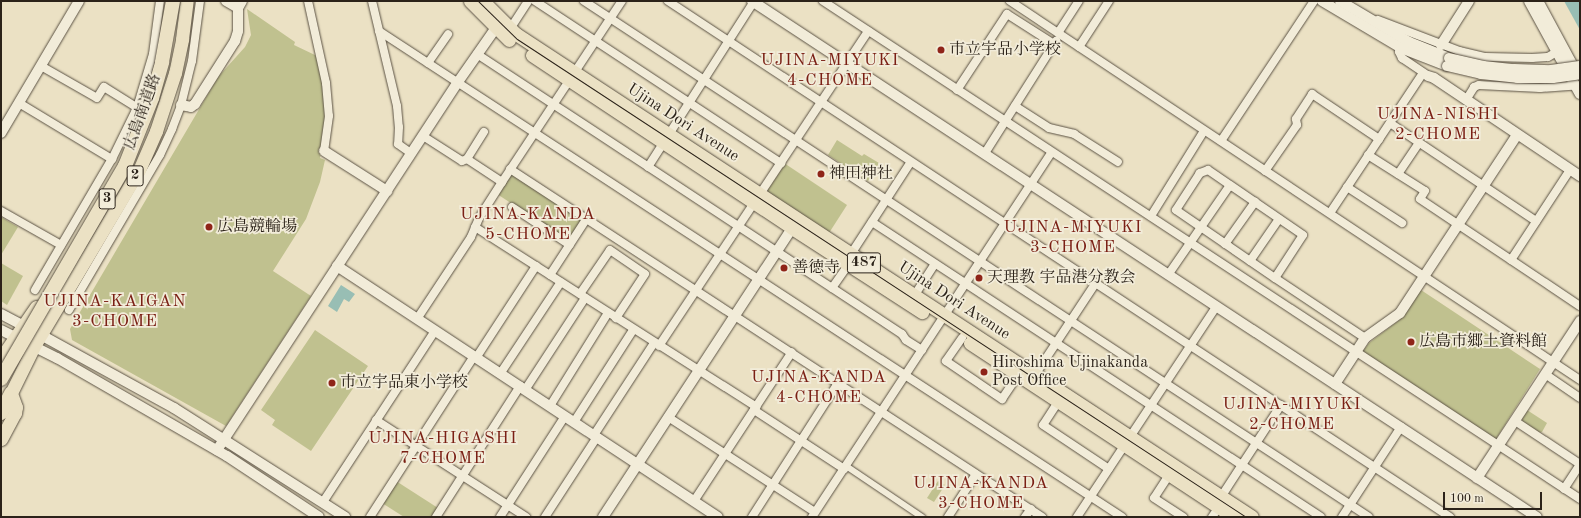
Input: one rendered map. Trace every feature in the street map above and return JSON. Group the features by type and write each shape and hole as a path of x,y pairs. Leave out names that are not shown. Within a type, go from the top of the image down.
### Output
{"highway":[{"name":"広島南道路","path":"1,358 23,326 50,274 98,203 120,164 144,111 164,46 163,24 172,1"},
{"name":"3","path":"1,379 125,166 152,98 162,62 172,1"},
{"name":"広島南道路","path":"11,393 34,346 139,170 169,97 182,39 187,1"},
{"name":"Ujina Dori Avenue","path":"470,1 572,76 941,319 1036,375 1217,507 1252,517"},
{"name":"Ujina Dori Avenue","path":"483,1 502,26"},
{"name":"Ujina Dori Avenue","path":"850,259 914,296 962,338 1058,402 1128,441 1169,475 1234,517"},
{"path":"1,413 11,393"},
{"path":"1,439 15,413 16,407 11,393"}],"street":[{"path":"1,133 79,1"},
{"path":"35,290 50,274 61,245 112,159 137,108 147,80 163,24 160,1"},
{"path":"69,310 160,155 181,105 192,61 200,1"},
{"path":"181,105 191,107 195,104 235,41 238,31 240,5 226,1"},
{"path":"308,1 326,83 329,116 324,151 387,190"},
{"path":"372,1 397,106 399,127 398,144 411,153"},
{"path":"217,450 477,54 502,26 528,1"},
{"path":"535,1 781,163"},
{"path":"584,1 887,199 1070,322 1369,517"},
{"path":"417,319 471,237 479,218 510,169 622,1"},
{"path":"668,1 910,163 1190,345 1450,517"},
{"path":"648,166 729,41 753,1 1537,517"},
{"path":"822,1 1004,122 1190,241 1580,500"},
{"path":"1010,1 1034,16 1056,38 1131,88 1140,88"},
{"path":"985,153 1079,1"},
{"path":"1079,46 1109,1"},
{"path":"1221,141 1314,1"},
{"path":"1322,1 1400,48 1482,74 1517,78 1553,78 1580,74"},
{"path":"1340,1 1366,18 1448,62 1514,69 1551,70 1580,66"},
{"path":"1441,45 1469,1"},
{"path":"1466,100 1474,88 1479,84 1540,88 1579,85 1560,50 1529,1"},
{"path":"1538,1 1560,50"},
{"path":"957,90 1007,14 1056,38 1079,46 1204,131 1330,213 1580,380"},
{"path":"1366,18 1380,21 1459,51 1485,57 1509,59 1548,57 1560,50"},
{"path":"182,39 198,20"},
{"path":"379,31 1122,517"},
{"path":"545,517 595,436 656,345 697,289 868,31"},
{"path":"428,62 448,34"},
{"path":"1400,48 1402,58 1425,75 1434,78 1580,176"},
{"path":"477,54 902,334 906,340 922,350"},
{"path":"41,66 97,98 104,87 137,108"},
{"path":"1330,213 1390,123 1425,75"},
{"path":"1265,171 1297,125 1296,119 1312,94 1379,139"},
{"path":"19,103 112,159"},
{"path":"1015,106 1049,128 1074,134 1118,162"},
{"path":"1390,123 1536,221"},
{"path":"1151,216 1204,131"},
{"path":"423,136 462,161 467,159 484,132"},
{"path":"1335,384 1365,338 1397,316 1517,135"},
{"path":"1398,174 1419,143"},
{"path":"668,417 773,484 814,515 941,319 1052,153"},
{"path":"1368,155 1425,191 1420,199 1580,306"},
{"path":"467,159 502,182"},
{"path":"832,288 910,163"},
{"path":"510,169 697,289 735,316 1042,517"},
{"path":"1275,278 1303,235 1208,170 1200,173 1176,210 1275,278 1365,338"},
{"path":"1511,260 1570,170"},
{"path":"1168,274 1230,185"},
{"path":"1347,187 1402,223"},
{"path":"94,189 98,203"},
{"path":"1225,244 1255,202"},
{"path":"512,207 570,245"},
{"path":"1,211 61,245"},
{"path":"550,275 587,218"},
{"path":"1250,261 1279,219"},
{"path":"872,222 1321,517"},
{"path":"603,517 795,223"},
{"path":"476,227 656,345 699,370 801,440 922,517"},
{"path":"436,517 582,296 610,250 645,274 616,318"},
{"path":"914,296 935,264"},
{"path":"337,266 718,517"},
{"path":"370,517 536,266"},
{"path":"500,374 561,282"},
{"path":"69,287 84,284"},
{"path":"1036,375 1095,284"},
{"path":"1077,517 1216,307"},
{"path":"550,406 608,313"},
{"path":"1,314 174,408 345,517"},
{"path":"1477,478 1553,362 1577,332 1580,321"},
{"path":"1,330 34,346 130,399 217,450 268,482 319,517"},
{"path":"574,422 633,330"},
{"path":"323,502 435,331"},
{"path":"962,338 946,361 1002,399 1018,375"},
{"path":"694,501 792,352"},
{"path":"1545,374 1580,398"},
{"path":"752,517 838,383"},
{"path":"1058,402 1043,425 1109,469"},
{"path":"1217,507 1281,405"},
{"path":"500,517 565,416"},
{"path":"376,420 526,517"},
{"path":"1515,421 1580,464 1564,489"},
{"path":"1342,517 1401,427"},
{"path":"948,517 976,474"},
{"path":"1169,475 1154,498 1183,517"},
{"path":"1026,517 1030,509"}],"green space":[{"path":"247,9 295,42 294,45 317,56 325,94 326,123 320,158 325,160 320,182 306,219 273,271 311,296 226,426 72,340 70,329 218,77 245,47 251,35"},
{"path":"837,140 862,156 864,154 879,163 868,181 828,155"},
{"path":"784,163 847,205 829,233 768,193 767,190"},
{"path":"515,174 581,218 582,221 571,237 565,239 497,194 510,175"},
{"path":"1,217 18,227 1,255"},
{"path":"1,263 23,276 7,305 1,301"},
{"path":"1421,290 1540,369 1496,439 1364,355 1363,351 1369,343 1398,321"},
{"path":"315,330 368,366 311,451 272,425 275,420 261,410"},
{"path":"1527,410 1547,423 1542,432 1538,433 1523,422 1522,418"},
{"path":"396,481 438,508 433,517 404,517 382,503"},
{"path":"938,481 945,485 934,502 927,498"}],"water":[{"path":"1564,1 1580,1 1580,30"},
{"path":"341,285 355,294 349,302 344,299 337,312 328,306"}],"tram line":[{"path":"478,1 517,39 1246,517"}],"place":[{"name":"市立宇品小学校","path":"941,50"},
{"name":"神田神社","path":"821,174"},
{"name":"広島競輪場","path":"209,227"},
{"name":"善徳寺","path":"784,268"},
{"name":"天理教 宇品港分教会","path":"979,278"},
{"name":"広島市郷土資料館","path":"1411,342"},
{"name":"Hiroshima Ujinakanda Post Office","path":"984,372"},
{"name":"市立宇品東小学校","path":"332,383"}],"district":[{"name":"UJINA-MIYUKI 4-CHOME","path":"830,71"},
{"name":"UJINA-NISHI 2-CHOME","path":"1438,125"},
{"name":"UJINA-KANDA 5-CHOME","path":"528,225"},
{"name":"UJINA-MIYUKI 3-CHOME","path":"1073,238"},
{"name":"UJINA-KAIGAN 3-CHOME","path":"115,312"},
{"name":"UJINA-KANDA 4-CHOME","path":"819,388"},
{"name":"UJINA-MIYUKI 2-CHOME","path":"1292,415"},
{"name":"UJINA-HIGASHI 7-CHOME","path":"443,449"},
{"name":"UJINA-KANDA 3-CHOME","path":"981,494"}]}
